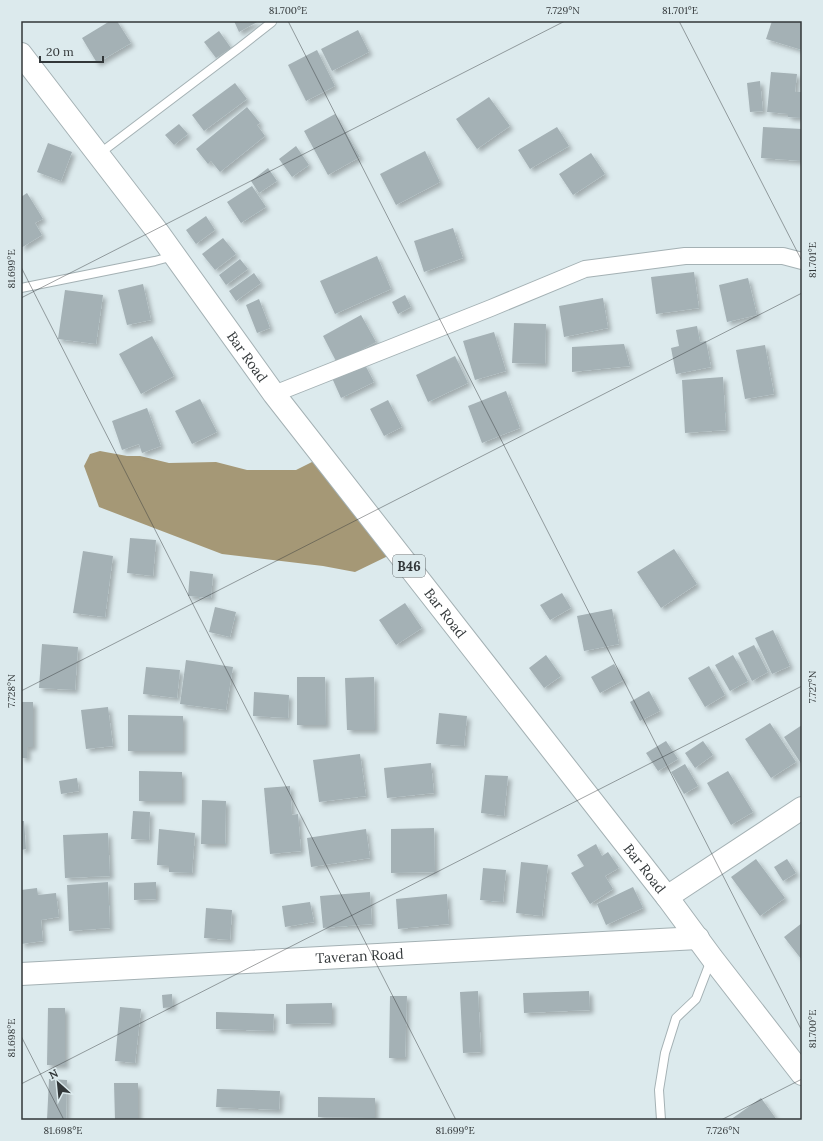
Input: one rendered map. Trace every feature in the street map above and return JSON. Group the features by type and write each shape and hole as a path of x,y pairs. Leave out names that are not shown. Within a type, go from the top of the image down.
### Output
{"main road":[{"name":"Bar Road","path":"21,54 157,231 274,394 668,897 712,958 799,1065"},
{"path":"668,897 802,808"},
{"name":"Taveran Road","path":"21,974 698,938"}],"street":[{"path":"274,394 484,311 585,269 685,256 783,256 802,260"}],"lane":[{"path":"99,154 272,22"},
{"path":"21,288 174,256"},
{"path":"661,1120 659,1090 665,1053 676,1018 696,999 712,958"}],"shaded area":[{"path":"100,451 127,456 140,456 169,463 216,462 247,470 296,470 318,459 388,556 355,572 323,566 222,554 99,507 84,466 90,454"}],"building":[{"path":"110,21 117,21 131,43 97,63 82,38"},
{"path":"234,21 259,21 239,32"},
{"path":"772,21 802,22 802,50 766,39"},
{"path":"358,30 369,52 332,71 321,49"},
{"path":"219,31 231,48 216,58 204,42"},
{"path":"317,50 335,86 306,101 288,65"},
{"path":"771,72 797,74 795,92 802,92 802,118 788,117 788,114 767,112"},
{"path":"760,81 763,111 750,112 747,83"},
{"path":"235,83 247,99 204,131 192,115"},
{"path":"489,97 510,126 477,149 456,119"},
{"path":"247,107 260,123 257,125 265,136 220,172 211,161 208,164 196,149"},
{"path":"335,114 360,157 328,175 304,131"},
{"path":"179,124 188,134 174,145 165,135"},
{"path":"557,127 569,146 530,169 518,150"},
{"path":"763,127 802,129 802,161 761,158"},
{"path":"48,143 72,152 61,181 37,172"},
{"path":"296,146 309,165 292,177 279,159"},
{"path":"425,151 440,182 396,205 380,174"},
{"path":"591,153 605,174 573,195 559,174"},
{"path":"268,168 277,181 259,193 251,181"},
{"path":"252,186 266,207 241,223 227,202"},
{"path":"27,193 43,219 35,223 42,235 21,248 21,197"},
{"path":"206,216 215,230 196,244 186,230"},
{"path":"453,228 463,258 424,272 414,241"},
{"path":"223,238 236,254 215,270 202,254"},
{"path":"377,256 391,289 335,314 320,281"},
{"path":"240,259 248,269 226,285 219,275"},
{"path":"694,272 699,308 656,314 651,277"},
{"path":"254,273 261,283 236,301 229,291"},
{"path":"748,278 757,315 727,322 719,285"},
{"path":"143,284 151,320 127,325 118,290"},
{"path":"65,290 103,295 96,344 58,339"},
{"path":"405,295 411,307 398,314 392,302"},
{"path":"603,298 608,328 564,337 559,306"},
{"path":"259,299 270,328 257,333 246,305"},
{"path":"361,315 376,342 337,363 323,336"},
{"path":"514,323 546,324 545,364 512,363"},
{"path":"697,326 700,342 706,341 711,367 676,374 671,348 679,346 676,330"},
{"path":"494,332 506,371 475,380 463,341"},
{"path":"152,336 174,376 141,394 119,354"},
{"path":"624,344 630,366 572,372 572,347"},
{"path":"765,345 774,394 745,399 736,350"},
{"path":"455,356 468,383 428,402 416,375"},
{"path":"364,363 374,382 341,398 332,378"},
{"path":"723,377 726,430 685,433 682,380"},
{"path":"506,391 520,428 482,443 468,406"},
{"path":"200,399 217,432 192,444 175,411"},
{"path":"388,400 402,427 384,436 370,409"},
{"path":"147,408 161,446 142,453 139,444 122,450 112,421"},
{"path":"130,538 156,540 153,576 127,573"},
{"path":"674,549 697,584 661,608 637,572"},
{"path":"83,551 113,556 105,617 73,613"},
{"path":"190,571 213,574 211,598 188,596"},
{"path":"562,593 571,608 550,620 540,605"},
{"path":"405,603 422,628 396,645 379,620"},
{"path":"215,607 236,612 230,637 209,632"},
{"path":"612,609 619,644 584,651 577,616"},
{"path":"773,630 790,666 772,674 755,638"},
{"path":"42,644 78,647 75,690 39,688"},
{"path":"754,645 768,672 752,681 738,653"},
{"path":"546,655 561,676 544,688 529,668"},
{"path":"733,655 748,681 730,691 715,665"},
{"path":"186,660 233,667 226,710 180,704"},
{"path":"614,664 624,680 600,693 591,677"},
{"path":"709,666 725,695 705,707 688,678"},
{"path":"146,667 180,670 177,698 143,694"},
{"path":"297,677 325,677 326,725 297,725"},
{"path":"374,677 375,730 347,730 345,678"},
{"path":"649,691 660,711 640,721 630,702"},
{"path":"254,692 289,695 288,718 253,716"},
{"path":"21,702 33,702 33,747 27,747 27,758 21,758"},
{"path":"108,707 113,746 86,749 81,710"},
{"path":"439,713 467,716 464,746 436,744"},
{"path":"128,715 183,716 183,751 128,751"},
{"path":"770,723 796,762 771,778 745,739"},
{"path":"802,725 802,765 784,737"},
{"path":"666,741 678,759 658,771 646,753"},
{"path":"703,741 713,755 695,768 685,753"},
{"path":"360,754 366,796 319,802 313,760"},
{"path":"431,763 434,793 387,798 384,768"},
{"path":"685,764 698,786 684,794 671,772"},
{"path":"139,771 182,772 182,801 139,801"},
{"path":"728,771 753,812 731,825 707,783"},
{"path":"485,775 508,776 504,816 481,813"},
{"path":"77,778 79,791 61,794 59,781"},
{"path":"290,786 292,815 298,814 301,851 270,854 264,788"},
{"path":"202,800 226,801 225,844 201,844"},
{"path":"133,811 150,812 149,840 131,839"},
{"path":"21,821 24,821 26,849 21,850"},
{"path":"434,828 435,872 391,873 391,829"},
{"path":"159,829 195,833 192,873 169,872 169,866 157,865"},
{"path":"366,829 370,858 311,867 307,838"},
{"path":"108,833 110,876 65,878 63,835"},
{"path":"596,844 602,856 608,852 619,868 605,876 613,889 590,904 571,873 584,866 577,855"},
{"path":"756,859 785,898 760,916 731,877"},
{"path":"787,859 796,873 783,881 774,867"},
{"path":"521,862 548,865 542,916 516,913"},
{"path":"483,868 506,870 503,902 480,900"},
{"path":"108,882 110,928 69,931 67,885"},
{"path":"156,882 156,899 134,900 134,883"},
{"path":"633,887 643,908 606,925 597,904"},
{"path":"37,888 38,895 56,893 59,917 41,920 43,941 21,944 21,890"},
{"path":"370,892 372,924 323,928 320,896"},
{"path":"447,894 449,924 398,929 396,899"},
{"path":"310,902 314,922 285,927 282,906"},
{"path":"206,908 232,910 230,940 204,938"},
{"path":"802,923 802,960 784,937"},
{"path":"478,991 481,1052 463,1053 460,992"},
{"path":"589,991 590,1010 524,1013 523,993"},
{"path":"172,994 173,1007 163,1008 162,995"},
{"path":"390,996 407,996 405,1058 389,1058"},
{"path":"332,1003 332,1023 286,1024 286,1004"},
{"path":"120,1007 141,1009 135,1063 115,1061"},
{"path":"48,1008 65,1008 65,1065 47,1065"},
{"path":"216,1012 274,1014 273,1031 216,1029"},
{"path":"49,1079 67,1080 66,1120 47,1120"},
{"path":"114,1083 138,1083 138,1120 115,1120"},
{"path":"217,1089 280,1091 279,1110 216,1107"},
{"path":"318,1097 375,1098 375,1118 318,1117"},
{"path":"761,1098 777,1120 730,1120"}]}
